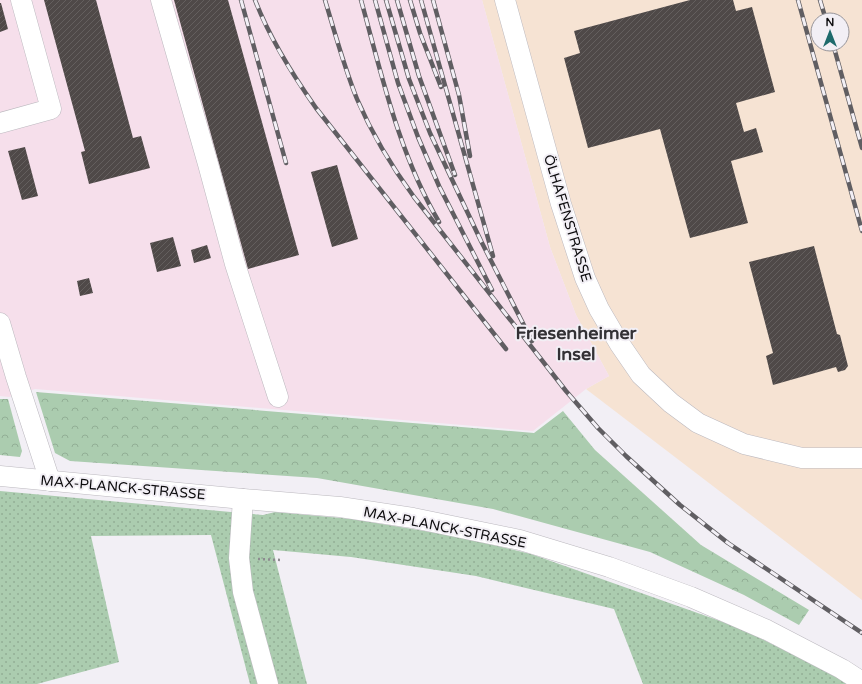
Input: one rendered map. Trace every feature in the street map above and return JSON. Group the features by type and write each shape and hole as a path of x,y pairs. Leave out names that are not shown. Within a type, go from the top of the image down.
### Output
{"street":[{"path":"0,123 50,109 21,0"},
{"path":"161,0 235,264 278,398"},
{"name":"ÖLHAFENSTRASSE","path":"505,0 561,204 585,278 599,309 618,343 641,375 671,403 698,423 744,444 802,458 862,458"},
{"path":"0,323 16,378 50,481"},
{"name":"MAX-PLANCK-STRASSE","path":"0,476 340,507 413,518 520,540 609,567 691,597 767,630 842,669 862,682"},
{"path":"242,499 239,558 243,592 268,684"}],"path":[{"path":"239,558 280,560"}],"shaded area":[{"path":"0,0 482,0 550,247 576,315 609,376 586,389 533,431 35,389 9,397 0,396"},
{"path":"482,0 862,0 862,600 586,389 609,376 576,315 550,247"}],"green space":[{"path":"36,392 534,433 563,411 595,450 701,545 809,610 799,625 744,595 650,552 493,509 317,478 70,461 55,453"},
{"path":"0,399 8,399 22,451 20,457 0,455"},
{"path":"0,491 263,515 275,512 352,519 455,536 531,554 740,628 818,667 848,684 643,684 614,609 476,576 351,557 273,550 307,684 250,684 211,535 91,536 119,662 37,684 0,684"}],"building":[{"path":"44,0 96,0 133,138 141,136 150,168 89,184 81,152 85,151"},
{"path":"174,0 228,0 299,255 248,269"},
{"path":"690,0 733,0 736,11 752,7 775,92 736,103 744,132 756,128 763,152 731,161 748,223 690,238 660,129 588,148 564,58 580,53 574,31"},
{"path":"0,3 8,29 0,32"},
{"path":"25,147 38,196 22,200 8,151"},
{"path":"337,165 358,239 332,247 311,172"},
{"path":"173,237 181,266 157,272 150,243"},
{"path":"207,245 211,258 194,263 191,250"},
{"path":"814,246 837,334 840,335 848,366 845,370 838,372 836,367 773,385 766,356 773,353 749,262"},
{"path":"89,278 93,293 80,296 77,281"}],"railway":[{"path":"241,0 286,163"},
{"path":"255,0 267,29 282,56 316,108 506,349"},
{"path":"325,0 352,87 369,125 390,162 414,197 566,391 598,428 626,456 680,505 728,543 862,633"},
{"path":"361,0 384,86 402,142 425,196 439,222"},
{"path":"375,0 398,83 418,137 439,186 492,290"},
{"path":"386,0 409,79 430,133 481,241 532,341"},
{"path":"397,0 419,76 455,175"},
{"path":"410,0 420,33 441,87"},
{"path":"421,0 493,256"},
{"path":"433,0 459,95 470,156"},
{"path":"798,0 862,231"},
{"path":"820,0 824,12"},
{"path":"835,52 862,148"}],"district":[{"name":"Friesenheimer Insel","path":"576,343"}]}
